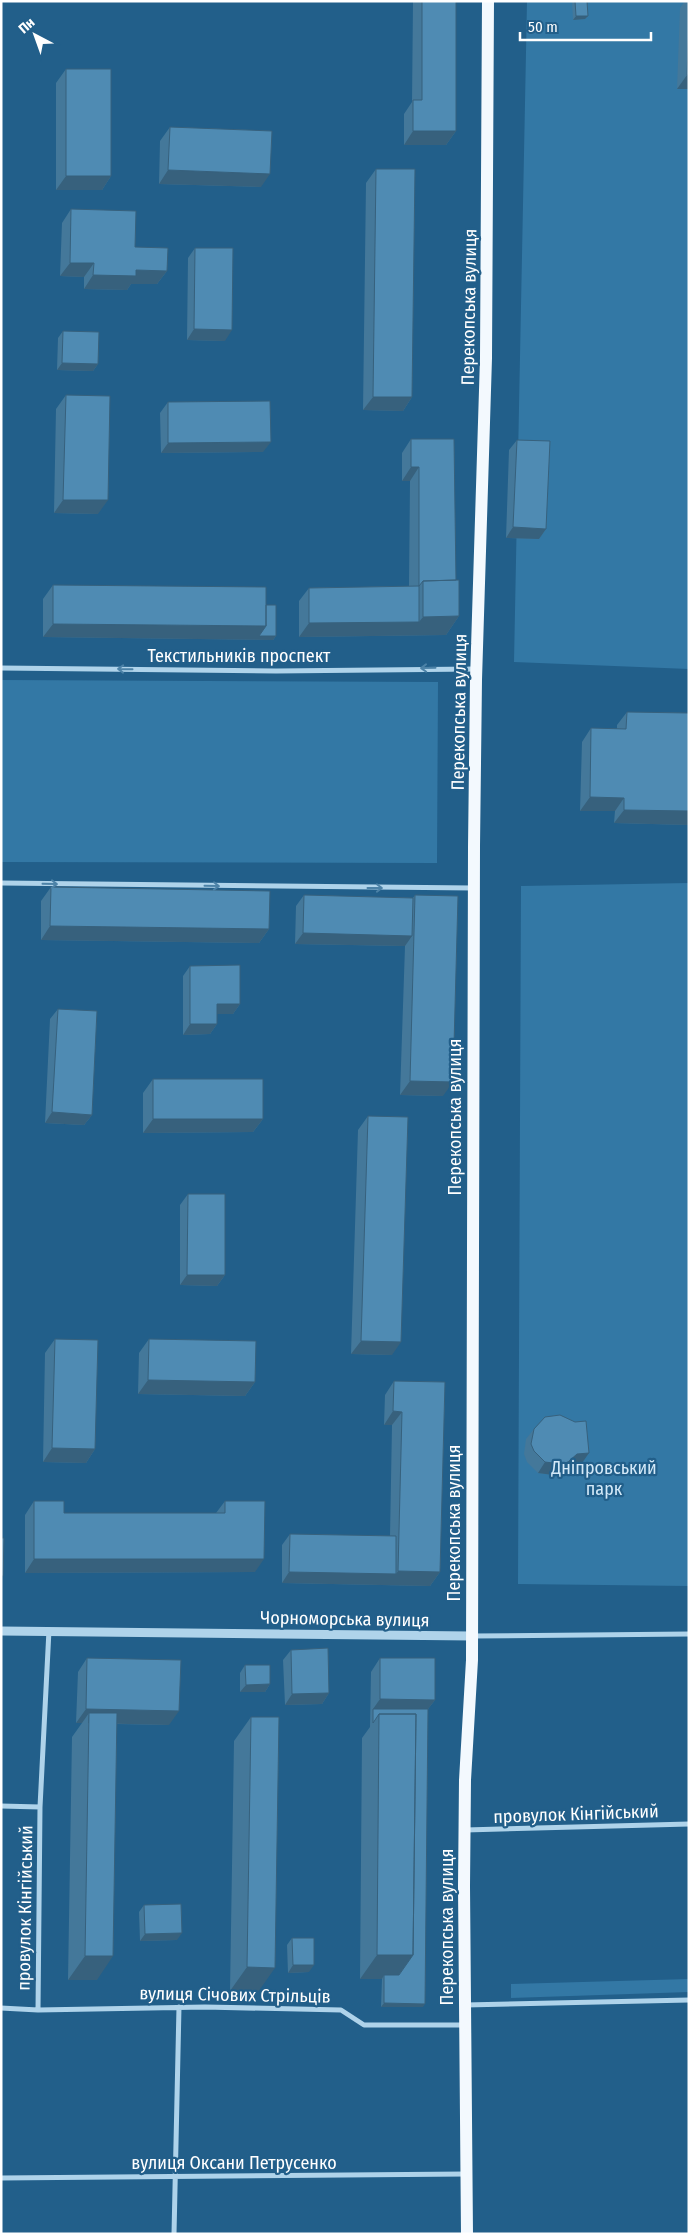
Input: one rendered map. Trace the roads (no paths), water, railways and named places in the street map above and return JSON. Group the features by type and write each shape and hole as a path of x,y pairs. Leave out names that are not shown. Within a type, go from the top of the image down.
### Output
{"main road":[{"name":"Перекопська вулиця","path":"467,2234 465,1830 472,1636 476,669 486,358 488,1"}],"street":[{"name":"Текстильників проспект","path":"1,668 276,671 476,669"},
{"path":"1,883 280,888 474,888"},
{"name":"Чорноморська вулиця","path":"1,1630 429,1637 689,1634"},
{"name":"провулок Кінгійський","path":"38,2010 40,1808 49,1630"},
{"name":"провулок Кінгійський","path":"1,1806 40,1808"},
{"name":"провулок Кінгійський","path":"465,1830 689,1824"},
{"path":"465,2005 689,2000"},
{"path":"174,2234 177,2178 179,2007"},
{"name":"вулиця Січових Стрільців","path":"1,2008 38,2010 179,2007 341,2010 364,2025 465,2025"},
{"name":"вулиця Оксани Петрусенко","path":"1,2178 177,2178 467,2174"}],"park label":[{"name":"Дніпровський парк","path":"604,1478"}]}
